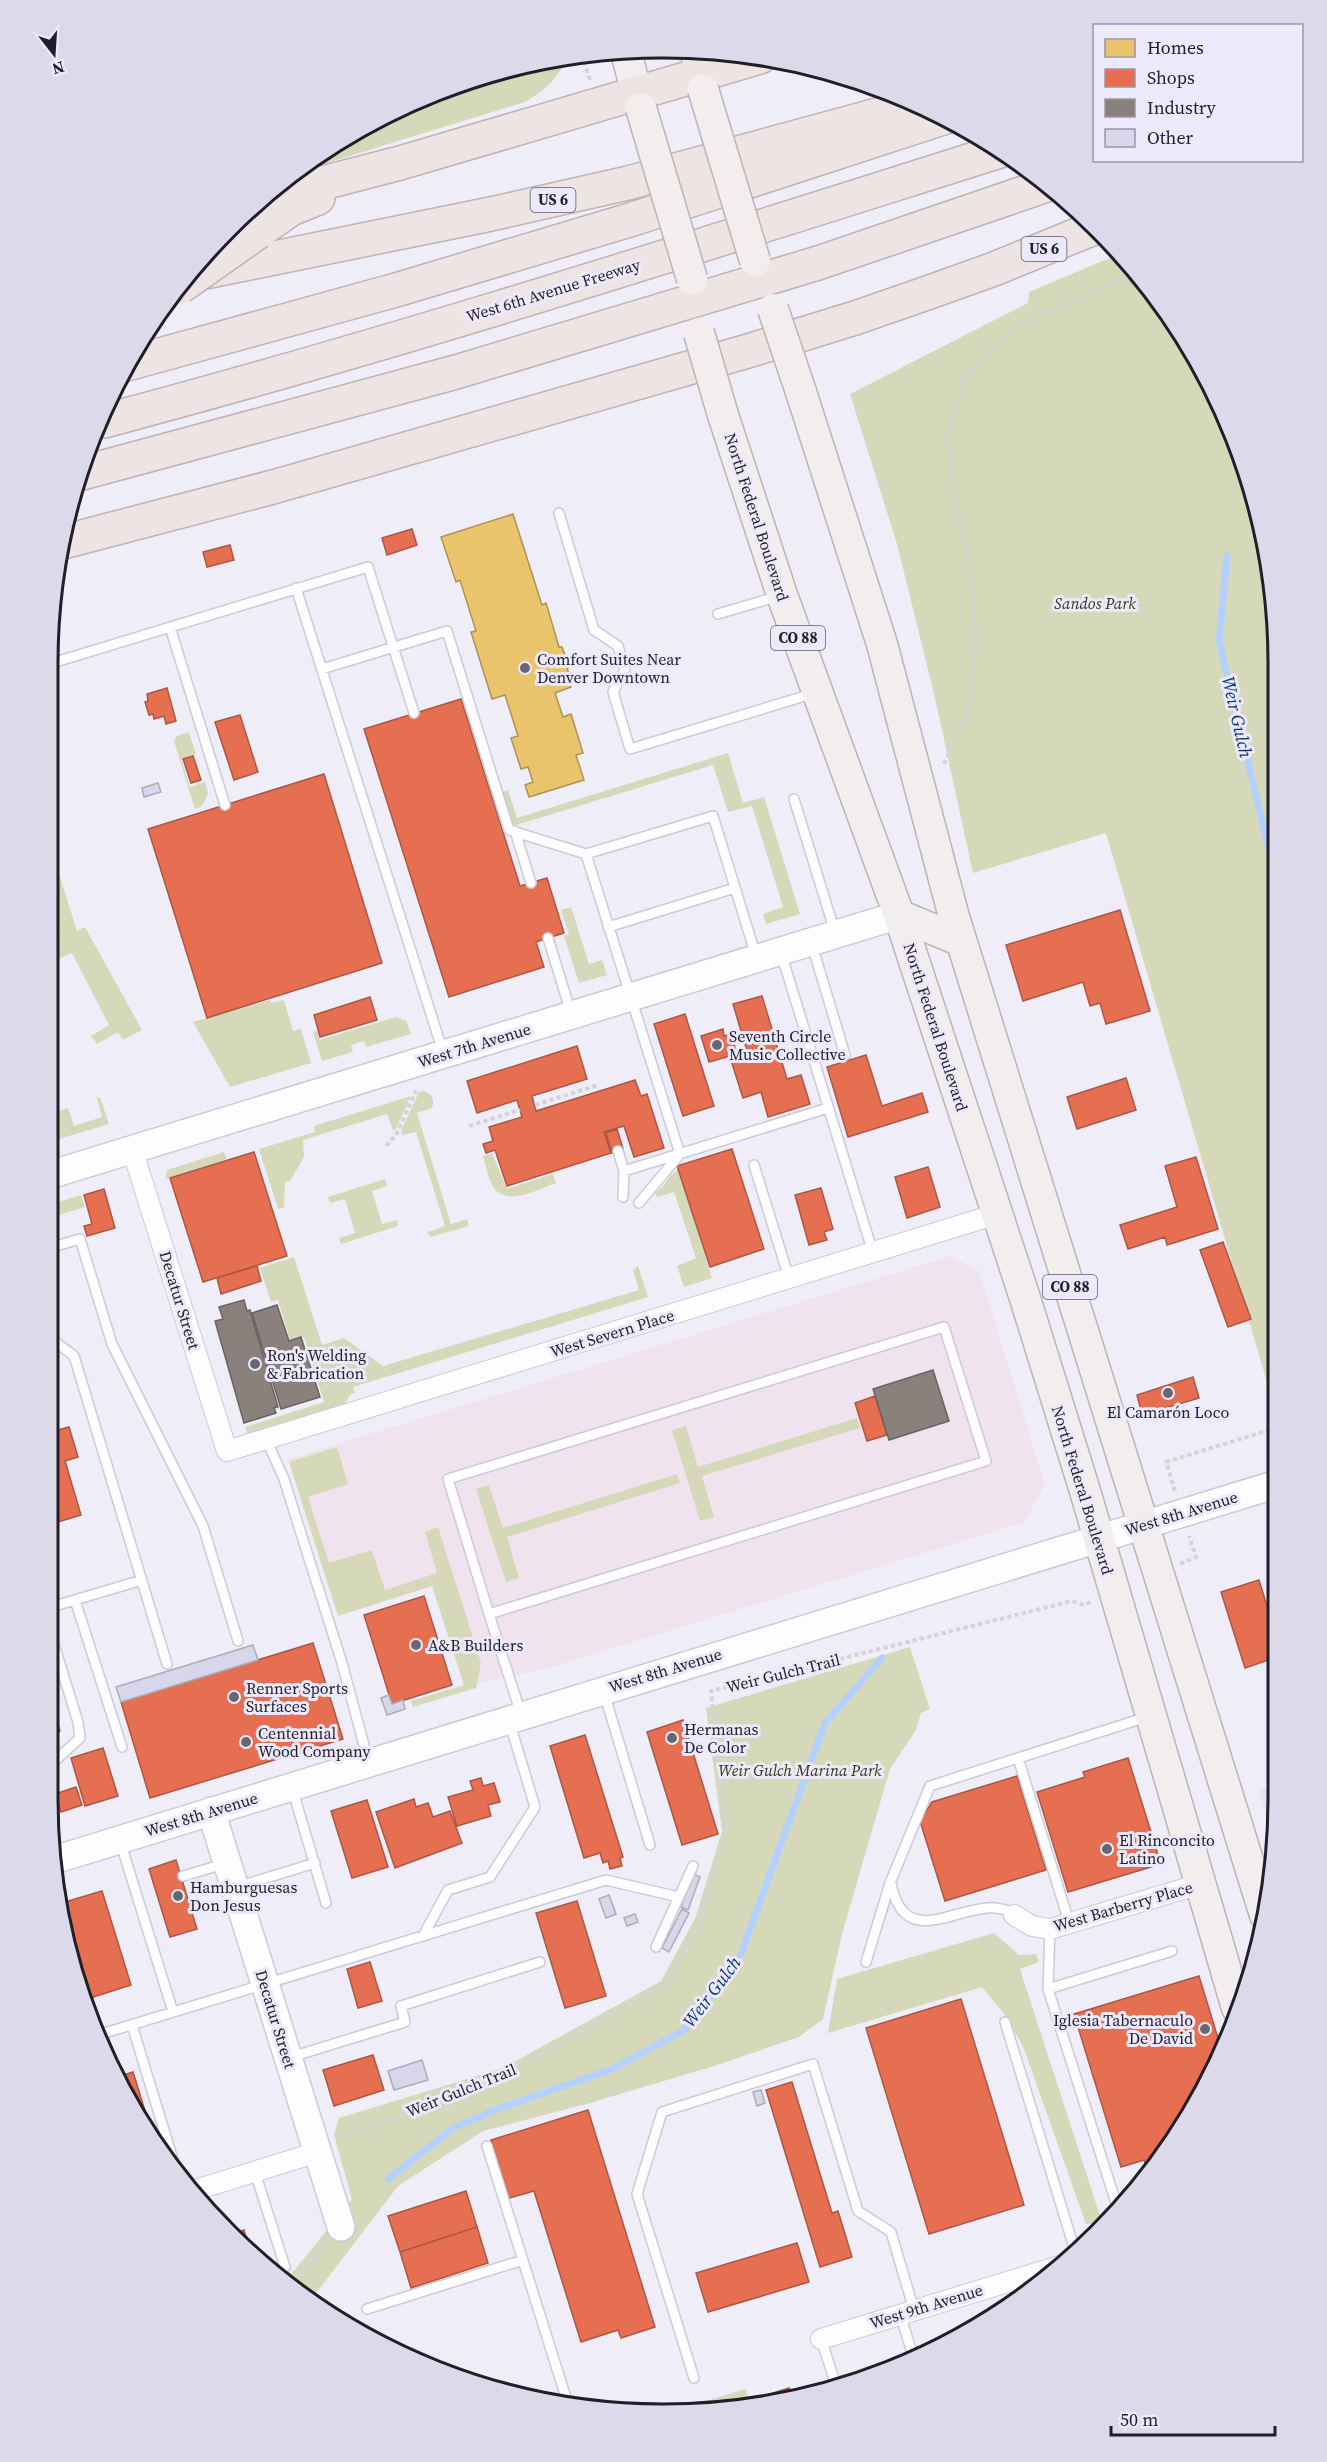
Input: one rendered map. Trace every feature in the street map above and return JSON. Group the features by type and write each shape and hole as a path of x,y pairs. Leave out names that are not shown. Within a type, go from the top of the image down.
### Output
{"highway":[{"path":"284,193 639,100 700,71 734,63"},
{"name":"US 6","path":"202,273 491,214 628,183 902,108"},
{"path":"140,360 396,290 633,219 932,122"},
{"name":"West 6th Avenue Freeway","path":"111,419 426,330 990,154"},
{"path":"207,268 291,209 400,163"},
{"path":"91,470 456,372 818,263 1036,188"},
{"name":"US 6","path":"71,540 273,487 748,351 855,318 949,285 1086,231"}],"main road":[{"name":"North Federal Boulevard","path":"628,60 692,279 700,343 782,595 899,915 997,1214 1098,1538 1234,1998"},
{"name":"CO 88","path":"700,71 762,280 801,392 882,644 962,941 1261,1893"},
{"path":"899,915 962,941"},
{"name":"West 7th Avenue","path":"58,1172 899,915"},
{"name":"West 8th Avenue","path":"62,1857 603,1689 1268,1487"},
{"name":"Decatur Street","path":"211,1811 341,2227"}],"street":[{"name":"Decatur Street","path":"132,1149 227,1451"},
{"name":"West Severn Place","path":"227,1451 997,1214"},
{"name":"West Barberry Place","path":"1014,1915 1032,1926 1050,1929 1070,1925 1200,1884"},
{"path":"202,2188 318,2152"},
{"name":"West 9th Avenue","path":"821,2339 1039,2272"}],"lane":[{"path":"559,513 594,630 618,646 625,669 613,692 630,749 819,692"},
{"path":"58,661 368,567 414,713"},
{"path":"297,588 444,1054"},
{"path":"718,614 782,595"},
{"path":"170,627 225,805"},
{"path":"322,669 447,631 509,830 586,854 713,816 735,888 769,955 828,1108 873,1253"},
{"path":"794,799 845,1055"},
{"path":"515,831 531,883"},
{"path":"586,854 680,1154"},
{"path":"608,927 735,888"},
{"path":"548,938 572,1015"},
{"path":"624,1171 828,1108"},
{"path":"618,1151 624,1171 623,1197"},
{"path":"639,1203 680,1154"},
{"path":"754,1165 789,1278"},
{"path":"58,1245 80,1239 112,1344 203,1527 238,1641"},
{"path":"423,1936 448,1890 490,1877 535,1807 489,1614 448,1479 944,1327 986,1461 489,1614"},
{"path":"58,1344 74,1356 167,1664"},
{"path":"266,1439 281,1472 342,1663 368,1762"},
{"path":"58,1605 141,1580"},
{"path":"75,1600 122,1747"},
{"path":"58,1657 78,1722 80,1738 58,1758"},
{"path":"603,1689 650,1845"},
{"path":"866,1962 890,1883 930,1786 1151,1716"},
{"path":"1018,1758 1070,1925"},
{"path":"291,1786 327,1903"},
{"path":"120,1839 173,2012"},
{"path":"183,1876 231,1875 315,1863"},
{"path":"656,1947 693,1866"},
{"path":"106,2033 606,1880 679,1897"},
{"path":"890,1883 897,1902 913,1919 928,1922 998,1907 1014,1915"},
{"path":"1050,1929 1048,1989 1114,2201"},
{"path":"1048,1989 1172,1951"},
{"path":"288,2057 405,2022 401,2006 540,1962"},
{"path":"1005,2022 1073,2243"},
{"path":"132,2025 169,2147"},
{"path":"694,2378 638,2194 662,2112 813,2064 858,2211 891,2232 913,2349"},
{"path":"487,2146 565,2395"},
{"path":"255,2172 285,2267"},
{"path":"367,2309 523,2260"},
{"path":"1012,2280 1015,2291"},
{"path":"821,2339 834,2379"}],"path":[{"path":"944,764 966,718 972,686 975,647 973,588 950,469 948,440 963,383 989,349 1005,335 1031,320 1128,277"},
{"path":"535,1105 598,1085"},
{"path":"386,1146 396,1135 416,1091"},
{"path":"469,1126 520,1110"},
{"path":"1166,1462 1268,1430"},
{"path":"1183,1563 1196,1557"},
{"name":"Weir Gulch Trail","path":"341,2138 509,2073 667,1985 701,1921 726,1832 711,1691 1072,1601 1084,1605"},
{"path":"296,2279 341,2227"}],"shaded area":[{"path":"951,1256 979,1271 1045,1484 1025,1522 551,1667 464,1687 432,1586 338,1616 288,1459"},
{"path":"1268,1786 1267,1819 1258,1789"}],"green space":[{"path":"562,67 550,83 525,102 320,165 396,121 432,105 507,79"},
{"name":"Sandos Park","path":"1111,258 1118,265 1167,327 1206,396 1236,469 1257,545 1267,624 1268,664 1268,1386 1106,833 973,873 935,698 897,544 850,394 1028,303 1029,292"},
{"path":"189,732 196,754 181,759 190,787 205,782 208,793 202,806 195,809 174,741 177,736"},
{"path":"728,753 743,803 764,797 800,914 766,924 763,914 783,907 752,806 728,812 713,765 513,826 502,792 508,790 517,818"},
{"path":"58,871 77,931 85,927 142,1030 123,1040 118,1032 97,1044 91,1036 109,1025 72,953 58,959 58,933 60,932"},
{"path":"571,907 589,964 602,960 607,975 579,983 564,936 569,934 561,910"},
{"path":"270,1000 271,1003 284,1000 293,1031 301,1029 311,1063 230,1087 193,1022"},
{"path":"396,1017 406,1021 411,1034 366,1047 364,1041 351,1045 353,1052 322,1061 313,1032 317,1031 320,1040"},
{"path":"425,1091 432,1098 432,1108 417,1113 451,1224 467,1219 469,1226 430,1237 428,1232 445,1226 416,1132 403,1135 401,1131 419,1092"},
{"path":"411,1096 396,1129 393,1130 387,1114 303,1140 304,1157 290,1181 285,1182 284,1208 278,1209 259,1149 315,1132 314,1126"},
{"path":"100,1097 109,1124 58,1139 58,1111 68,1108 74,1126 102,1117 97,1098"},
{"path":"224,1152 227,1159 166,1179 167,1170"},
{"path":"492,1153 507,1189 553,1174 556,1183 524,1195 507,1196 500,1193 490,1181 483,1156"},
{"path":"679,1170 712,1278 684,1287 677,1266 696,1258 674,1192 657,1197 655,1192"},
{"path":"385,1179 387,1186 372,1191 382,1224 397,1220 398,1226 341,1244 339,1238 355,1233 345,1199 330,1203 328,1197"},
{"path":"81,1195 85,1207 58,1215 58,1202"},
{"path":"294,1257 322,1345 344,1338 383,1366 639,1290 633,1270 638,1266 648,1297 353,1387 355,1393 350,1395 343,1406 248,1436 245,1427 324,1402 304,1337 290,1340 278,1300 271,1302 260,1268"},
{"path":"857,1418 860,1428 702,1476 714,1517 700,1521 672,1430 686,1426 698,1467"},
{"path":"337,1447 348,1484 308,1497 329,1563 372,1550 385,1590 437,1573 425,1532 438,1527 481,1663 476,1688 413,1707 411,1701 464,1685 432,1586 338,1616 289,1462"},
{"path":"677,1474 680,1483 507,1537 519,1578 506,1582 476,1489 489,1485 503,1528"},
{"name":"Weir Gulch Marina Park","path":"910,1647 930,1709 921,1713 916,1730 890,1769 842,1934 823,2019 799,2037 714,2066 590,2103 483,2131 398,2186 316,2294 291,2275 352,2199 334,2135 339,2118 503,2068 661,1981 695,1919 722,1831 706,1708"},
{"path":"994,1933 1019,1955 1036,1954 1039,1962 1020,1969 1100,2216 1093,2224 1086,2224 1024,2049 1008,2019 982,1987 828,2033 837,1979"},
{"path":"745,2389 748,2397 742,2398 703,2402"}],"building: Homes":[{"name":"Comfort Suites Near Denver Downtown","path":"513,514 542,605 546,603 559,647 562,647 565,655 571,687 555,693 563,717 571,714 583,753 576,755 584,780 529,797 525,785 533,782 528,767 521,769 511,738 518,736 505,695 492,699 471,632 476,631 460,580 456,582 441,537"}],"building: Shops":[{"path":"412,529 417,545 387,555 382,538"},
{"path":"230,545 234,560 207,567 203,552"},
{"path":"167,688 176,721 166,724 164,716 154,719 153,714 149,715 145,702 148,701 147,694"},
{"path":"461,699 520,886 547,878 564,933 536,942 544,967 449,997 364,729"},
{"path":"240,715 258,772 234,780 215,722"},
{"path":"193,756 201,780 191,783 183,759"},
{"path":"324,774 382,963 207,1018 148,829"},
{"path":"1120,910 1150,1011 1106,1024 1100,1003 1090,1006 1083,982 1023,1001 1006,945"},
{"path":"762,996 787,1079 801,1075 810,1104 768,1117 761,1092 743,1098 730,1057 747,1051 733,1004"},
{"path":"370,997 377,1020 320,1037 314,1015"},
{"path":"685,1014 714,1106 683,1116 654,1024"},
{"path":"723,1029 724,1036 731,1034 737,1054 709,1062 701,1036"},
{"path":"577,1046 587,1079 532,1096 536,1111 635,1080 641,1096 647,1094 664,1148 634,1157 624,1126 604,1132 611,1153 507,1186 495,1150 486,1153 483,1144 493,1141 489,1127 522,1117 517,1100 477,1113 467,1081"},
{"path":"866,1055 882,1106 922,1093 928,1112 848,1137 827,1067"},
{"path":"1126,1078 1136,1110 1077,1129 1067,1097"},
{"path":"617,1129 623,1149 612,1153 606,1133"},
{"path":"732,1149 764,1249 710,1267 677,1166"},
{"path":"254,1152 287,1256 203,1282 170,1178"},
{"path":"1196,1157 1218,1229 1167,1245 1165,1237 1128,1249 1120,1225 1177,1207 1165,1166"},
{"path":"928,1167 940,1207 907,1218 895,1177"},
{"path":"821,1188 833,1229 824,1232 827,1240 809,1245 795,1195"},
{"path":"104,1189 115,1228 87,1236 84,1226 92,1224 84,1195"},
{"path":"1223,1242 1251,1319 1228,1327 1200,1250"},
{"path":"257,1266 261,1281 221,1294 217,1278"},
{"path":"1193,1377 1199,1398 1142,1415 1137,1395"},
{"path":"875,1396 887,1435 867,1441 855,1403"},
{"path":"69,1427 78,1457 65,1461 81,1515 58,1522 58,1430"},
{"path":"1259,1580 1268,1610 1268,1660 1245,1668 1221,1592"},
{"path":"424,1596 452,1685 392,1704 364,1615"},
{"path":"313,1643 343,1739 150,1798 121,1702"},
{"path":"683,1720 718,1834 682,1845 647,1732"},
{"path":"585,1735 623,1857 620,1858 622,1866 610,1869 608,1861 603,1863 600,1853 584,1858 550,1746"},
{"path":"103,1748 118,1796 85,1806 71,1758"},
{"path":"1128,1758 1159,1858 1154,1866 1068,1892 1037,1792 1085,1777 1083,1772"},
{"path":"1017,1776 1046,1870 945,1901 920,1821 932,1802"},
{"path":"481,1778 483,1786 494,1783 500,1802 488,1805 491,1816 457,1826 448,1797 473,1790 470,1781"},
{"path":"76,1787 82,1805 61,1812 58,1793"},
{"path":"414,1799 416,1807 428,1803 433,1817 450,1811 462,1843 395,1868 376,1812"},
{"path":"367,1800 388,1867 352,1878 331,1811"},
{"path":"176,1860 197,1929 170,1937 149,1869"},
{"path":"102,1891 131,1985 93,1997 79,1955 68,1901"},
{"path":"577,1901 606,1996 565,2008 536,1913"},
{"path":"370,1962 382,2001 358,2008 347,1969"},
{"path":"1199,1976 1218,2039 1187,2101 1167,2135 1145,2164 1144,2160 1121,2167 1074,2014"},
{"path":"961,1999 1024,2205 929,2234 866,2028"},
{"path":"373,2055 384,2090 334,2106 323,2070"},
{"path":"133,2072 144,2108 140,2101 126,2074"},
{"path":"792,2082 832,2213 838,2211 852,2257 820,2267 766,2090"},
{"path":"588,2110 655,2327 621,2338 618,2330 581,2342 534,2191 509,2198 491,2140"},
{"path":"466,2191 477,2227 400,2252 388,2216"},
{"path":"477,2227 488,2263 411,2288 400,2252"},
{"path":"797,2243 809,2282 708,2312 696,2273"},
{"path":"789,2388 790,2390 782,2392 772,2394"}],"building: Industry":[{"path":"244,1300 247,1311 250,1310 278,1407 274,1408 276,1413 244,1423 215,1321 223,1319 219,1307"},
{"path":"277,1305 289,1341 301,1337 320,1397 281,1409 252,1313"},
{"path":"933,1370 949,1421 889,1440 873,1389"}],"building: Other":[{"path":"158,783 161,792 144,797 142,788"},
{"path":"253,1645 258,1660 121,1702 116,1687"},
{"path":"389,1695 392,1704 403,1700 405,1709 387,1715 381,1698"},
{"path":"693,1874 700,1877 688,1910 681,1907"},
{"path":"609,1895 616,1914 606,1918 599,1899"},
{"path":"682,1909 689,1913 669,1952 662,1948"},
{"path":"635,1914 638,1922 627,1926 624,1918"},
{"path":"422,2060 428,2080 394,2090 388,2071"},
{"path":"761,2090 765,2103 757,2106 753,2092"}],"waterway":[{"name":"Weir Gulch","path":"1227,556 1219,641 1268,846"},
{"name":"Weir Gulch","path":"388,2179 453,2128 495,2110 612,2069 683,2031 738,1962 825,1723 882,1658"}],"place":[{"name":"Comfort Suites Near Denver Downtown","path":"525,668"},
{"name":"Seventh Circle Music Collective","path":"717,1045"},
{"name":"Ron's Welding & Fabrication","path":"255,1364"},
{"name":"El Camarón Loco","path":"1168,1393"},
{"name":"A&B Builders","path":"416,1645"},
{"name":"Renner Sports Surfaces","path":"234,1697"},
{"name":"Hermanas De Color","path":"672,1738"},
{"name":"Centennial Wood Company","path":"246,1742"},
{"name":"El Rinconcito Latino","path":"1107,1849"},
{"name":"Hamburguesas Don Jesus","path":"178,1896"},
{"name":"Iglesia Tabernaculo De David","path":"1205,2029"}]}
